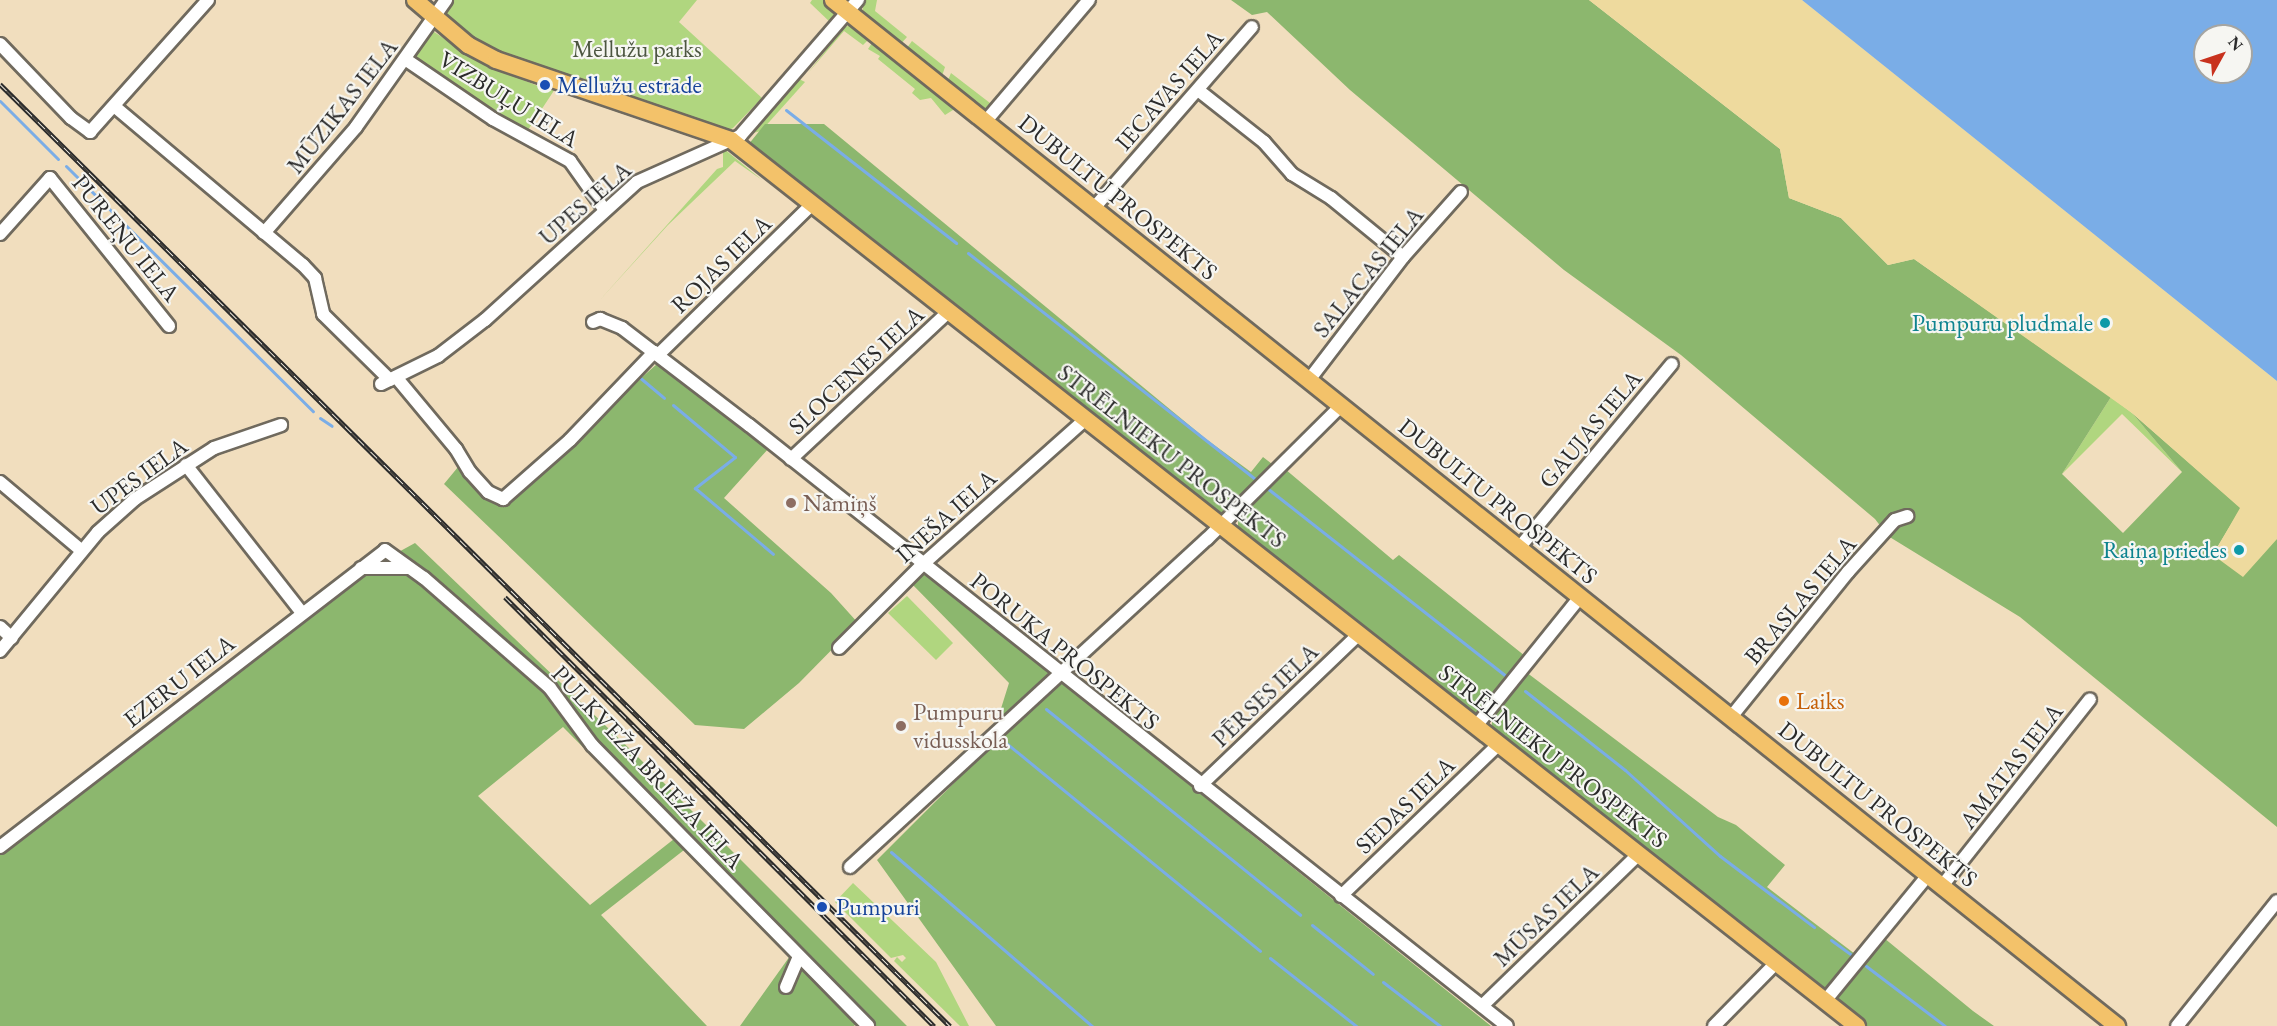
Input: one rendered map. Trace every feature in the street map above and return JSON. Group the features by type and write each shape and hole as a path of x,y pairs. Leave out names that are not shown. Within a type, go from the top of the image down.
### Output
{"main road":[{"name":"STRĒLNIEKU PROSPEKTS","path":"415,0 433,19 468,45 496,60 731,140 1857,1026"},
{"name":"DUBULTU PROSPEKTS","path":"833,0 854,6 985,122 2117,1026"}],"street":[{"path":"0,44 71,118 90,132 208,0"},
{"name":"MŪZIKAS IELA","path":"264,233 356,127 446,0"},
{"path":"985,122 1089,0"},
{"name":"UPES IELA","path":"389,380 438,356 485,320 604,209 644,177 740,136 854,6"},
{"name":"IECAVAS IELA","path":"1094,208 1252,27"},
{"name":"VIZBUĻU IELA","path":"405,59 493,118 570,161 604,209"},
{"path":"1198,90 1264,142 1292,174 1331,198 1403,257"},
{"path":"114,106 315,278 323,314 389,380"},
{"name":"PUREŅU IELA","path":"2,228 50,178 169,326"},
{"name":"SALACAS IELA","path":"1309,380 1403,257 1461,192"},
{"name":"ROJAS IELA","path":"389,380 456,449 470,472 488,492 503,499 570,440 813,203"},
{"name":"SLOCENES IELA","path":"791,459 949,311"},
{"name":"PORUKA PROSPEKTS","path":"593,322 614,323 656,354 1200,786 1507,1026"},
{"name":"GAUJAS IELA","path":"1519,548 1672,364"},
{"path":"850,867 1221,525 1341,406"},
{"name":"INEŠA IELA","path":"839,648 923,564 1086,419"},
{"name":"UPES IELA","path":"0,651 111,518 214,448 281,425"},
{"path":"186,465 302,613"},
{"path":"0,482 82,551"},
{"name":"BRASLAS IELA","path":"1731,717 1848,572 1895,520 1907,516"},
{"name":"EZERU IELA","path":"0,847 385,550"},
{"name":"PULKVEŽA BRIEŽA IELA","path":"385,550 550,688 592,745 868,1026"},
{"path":"361,568 408,568"},
{"path":"1476,726 1580,597"},
{"path":"0,627 12,638"},
{"name":"PĒRSES IELA","path":"1200,786 1359,634"},
{"name":"AMATAS IELA","path":"1942,886 2090,699"},
{"name":"SEDAS IELA","path":"1341,896 1499,744"},
{"name":"MŪSAS IELA","path":"1482,1006 1638,854"},
{"path":"1825,1001 1928,875"},
{"path":"2177,1026 2277,901"},
{"path":"786,987 799,957"},
{"path":"1714,1026 1776,963"}],"green space":[{"name":"Mellužu parks","path":"451,0 697,0 679,22 762,98 733,128 725,132 500,56 473,41 444,17"},
{"path":"812,0 823,0 837,12 832,24 810,3"},
{"path":"864,0 877,0 875,11 907,37 898,47 862,15"},
{"path":"1231,0 1589,0 1780,149 1789,198 1841,218 1888,265 1914,259 2111,397 2062,474 2123,533 2182,472 2132,413 2241,508 2213,554 2277,539 2277,827 2020,617 1888,536 1875,519 1681,355 1564,270 1350,90 1267,12 1252,15"},
{"path":"853,25 870,38 863,45 844,31 808,73 844,27"},
{"path":"431,30 481,62 545,89 555,89 528,130 569,156 519,129 416,63 414,56"},
{"path":"874,40 956,106 953,110 945,115 931,98 920,100 912,93 915,89 878,59 880,56 868,49"},
{"path":"912,41 945,67 942,76 937,78 904,52"},
{"path":"951,73 990,103 1013,77 1016,80 985,112 946,85"},
{"path":"799,79 805,82 761,131 753,133"},
{"path":"765,124 824,124 1206,439 1251,472 1263,457 1272,464 1224,514 1218,513 748,145"},
{"path":"723,148 762,180 735,161 668,225 599,301 717,169 723,167"},
{"path":"657,364 769,448 724,498 831,593 858,623 799,683 744,729 695,725 444,484 463,461 503,499"},
{"path":"2111,397 2132,413 2182,472 2122,414 2062,474"},
{"path":"1285,469 1393,560 1399,555 1525,656 1477,714 1473,716 1238,532 1238,514"},
{"path":"415,543 632,751 907,1026 862,1026 858,1022 854,1026 740,1026 790,956 684,850 601,915 707,1026 0,1026 0,853 353,577","holes":["563,727 674,839 590,905 478,796"]},
{"path":"920,575 927,575 1491,1026 996,1026 877,860 995,742 993,734 1009,683 911,583"},
{"path":"907,596 953,643 936,660 888,613"},
{"path":"1526,672 1718,817 1736,825 1785,865 1767,887 1855,954 1828,990 1821,992 1491,731 1493,713"},
{"path":"853,883 936,962 969,1026 960,1026 894,961 897,957 902,962 906,958 903,955 891,958 835,902"},
{"path":"1884,938 1994,1026 1867,1026 1835,1001 1842,987"}],"sand":[{"name":"Pumpuru pludmale","path":"1589,0 1802,0 2277,381 2277,539 2243,577 2213,555 2240,508 2132,413 1914,259 1888,265 1841,218 1789,198 1780,149"}],"water":[{"path":"1802,0 2277,0 2277,381"}],"waterway":[{"path":"0,101 58,159"},
{"path":"786,110 956,243"},
{"path":"66,166 313,411"},
{"path":"968,253 1256,480"},
{"path":"638,376 664,398"},
{"path":"673,405 735,457 695,488 773,554"},
{"path":"320,418 332,426"},
{"path":"1267,488 1506,676"},
{"path":"1525,691 1625,770 1720,856 1814,927"},
{"path":"1046,709 1300,915"},
{"path":"1000,738 1260,951"},
{"path":"891,852 1092,1026"},
{"path":"1312,925 1373,974"},
{"path":"1831,940 1853,956"},
{"path":"1270,958 1356,1026"},
{"path":"1866,966 1945,1026"},
{"path":"1383,982 1440,1026"}],"railway":[{"path":"0,84 950,1026"},
{"path":"505,597 934,1026"}],"place":[{"name":"Mellužu estrāde","path":"545,85"},
{"name":"Pumpuru pludmale","path":"2105,323"},
{"name":"Namiņš","path":"791,503"},
{"name":"Raiņa priedes","path":"2239,550"},
{"name":"Laiks","path":"1784,701"},
{"name":"Pumpuru vidusskola","path":"901,726"},
{"name":"Pumpuri","path":"822,907"}]}
